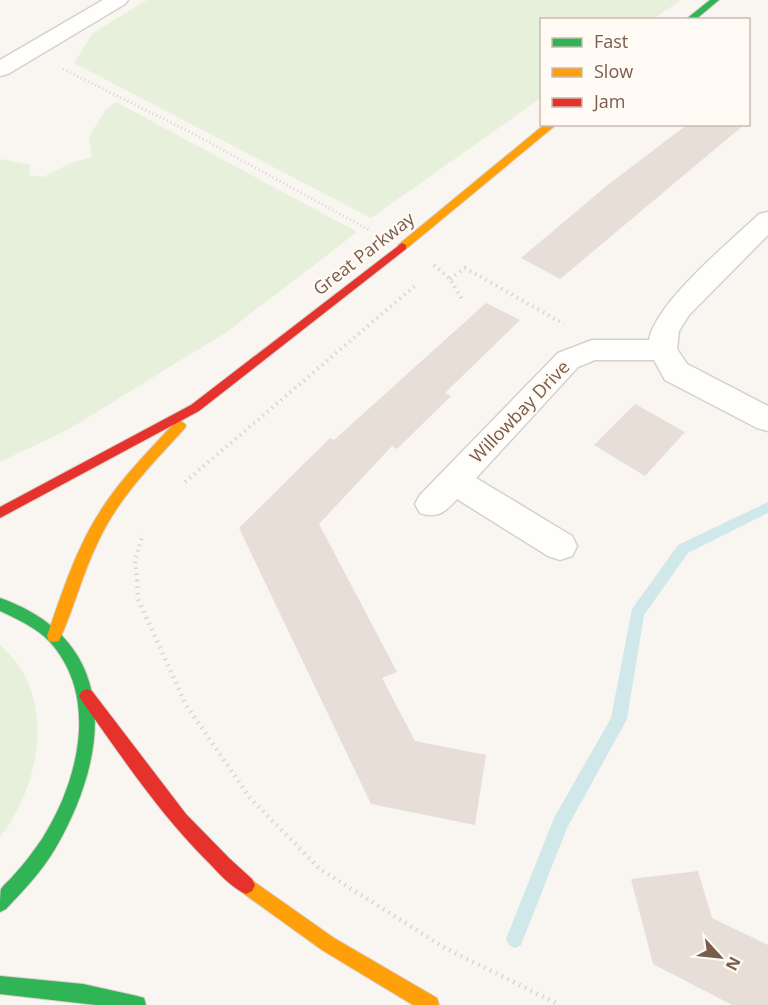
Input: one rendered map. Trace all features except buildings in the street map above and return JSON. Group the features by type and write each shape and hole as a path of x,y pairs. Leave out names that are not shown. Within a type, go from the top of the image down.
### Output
{"street":[{"path":"0,69 118,0"},
{"path":"692,18 715,0"},
{"name":"Great Parkway","path":"0,513 195,408 401,248 550,126"},
{"path":"768,220 678,309 665,331 662,350 676,372 768,420"},
{"name":"Willowbay Drive","path":"560,546 443,492 568,360 592,350 662,350"},
{"name":"Great Parkway","path":"54,636 77,574 97,530 113,503 195,408"},
{"path":"0,604 28,618 54,636 69,655 87,696 177,818 224,865 272,906 368,969 430,1005"},
{"path":"0,903 37,861 62,819 79,776 87,732 87,696"},
{"path":"0,985 83,993 137,1005"}],"path":[{"path":"30,53 190,132 437,267 450,279 463,301"},
{"path":"428,274 437,267"},
{"path":"450,279 465,268 609,350"},
{"path":"180,486 419,282"},
{"path":"147,528 135,560 138,599 186,705 250,798 320,869 445,948 560,1005"}],"green space":[{"path":"147,0 681,0 654,18 540,18 540,99 371,218 74,63 93,33"},
{"path":"116,102 357,232 228,331 69,429 0,462 0,159 30,165 29,175 43,177 73,162 92,157 89,137 106,109"},
{"path":"0,645 19,666 29,686 35,707 37,730 36,753 31,776 13,818 0,837"}],"waterway":[{"path":"515,939 560,824 619,719 637,613 683,549 768,507"}],"traffic: fast":[{"path":"692,18 715,0"},
{"path":"0,604 36,622 55,637 73,659 83,684 88,711 87,738 82,766 62,819 38,859 0,903"},
{"path":"0,985 83,993 137,1005"}],"traffic: slow":[{"path":"402,247 550,126"},
{"path":"54,636 85,555 105,515 135,475 180,425"},
{"path":"246,885 328,944 430,1005"}],"traffic: jam":[{"path":"0,513 195,408 402,247"},
{"path":"87,696 180,820 246,885"}]}
